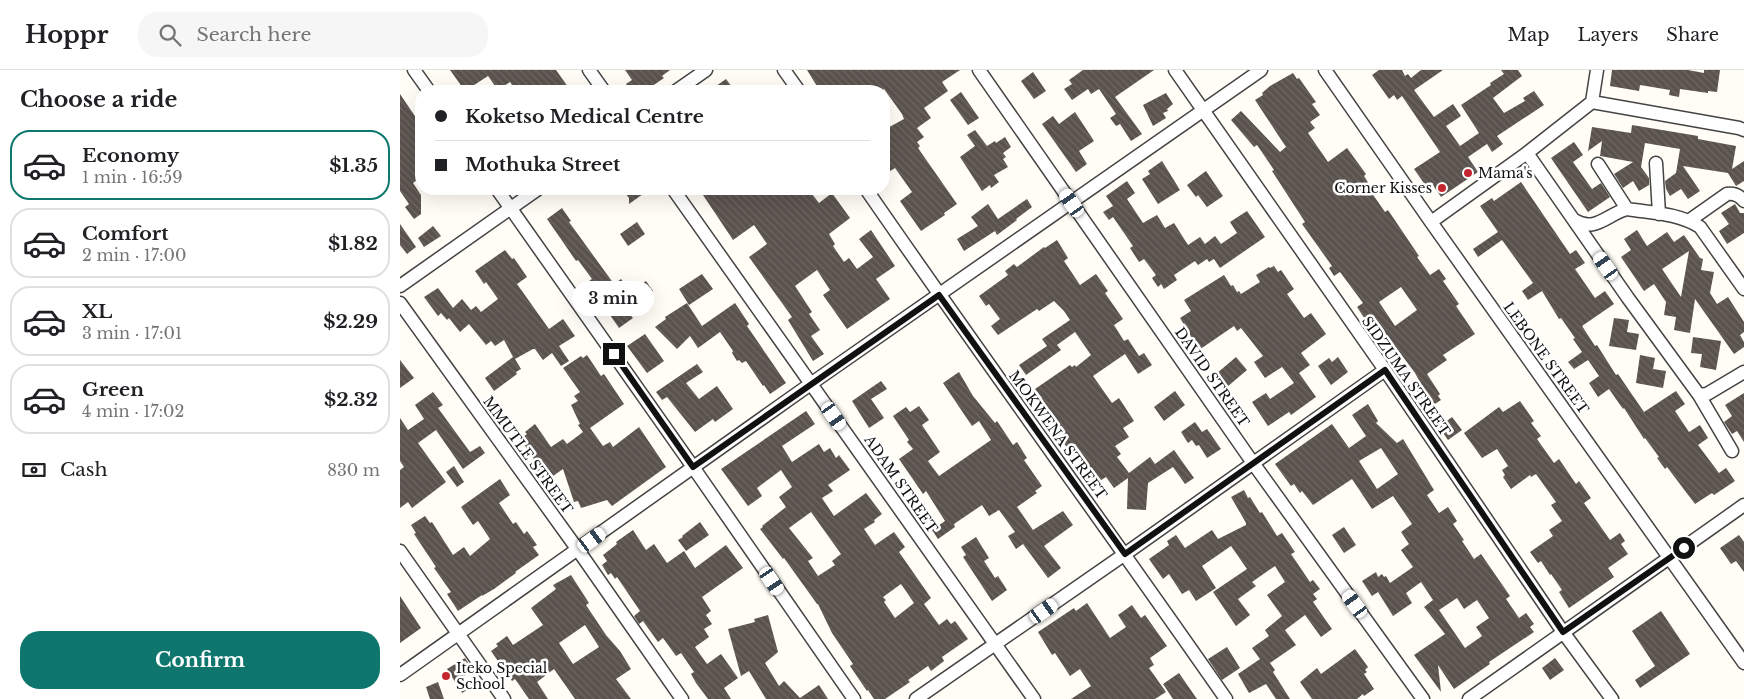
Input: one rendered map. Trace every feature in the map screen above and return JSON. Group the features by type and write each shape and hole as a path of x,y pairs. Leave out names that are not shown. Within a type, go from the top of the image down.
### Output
{"street":[{"path":"414,70 425,85"},
{"path":"589,70 600,85"},
{"path":"685,85 706,70"},
{"path":"784,70 795,85"},
{"name":"DAVID STREET","path":"979,70 1253,463 1423,699"},
{"name":"SIDZUMA STREET","path":"1175,70 1385,370 1563,632 1612,699"},
{"path":"400,675 812,383 1261,70"},
{"name":"LEBONE STREET","path":"1325,70 1744,663"},
{"path":"1431,222 1527,153 1592,102 1597,70"},
{"path":"1592,102 1744,130"},
{"path":"1527,153 1628,298 1699,394 1732,451"},
{"path":"1656,163 1659,214"},
{"path":"1598,164 1627,209"},
{"path":"1690,220 1726,194 1732,193 1744,201"},
{"path":"501,195 854,699"},
{"path":"400,286 530,195"},
{"name":"ADAM STREET","path":"677,195 1034,699"},
{"name":"MOKWENA STREET","path":"870,195 1226,699"},
{"path":"1574,220 1582,225 1598,224 1619,211 1627,209 1690,220 1700,226 1744,289"},
{"name":"MMUTLE STREET","path":"400,303 578,550 682,699"},
{"path":"916,699 1385,370"},
{"path":"1699,394 1707,394 1744,372"},
{"path":"1469,699 1744,505"},
{"path":"400,551 504,699"}],"building":[{"path":"450,70 556,70 567,85 512,85 510,82 506,85 494,85 488,76 474,85 461,85"},
{"path":"625,70 670,70 662,76 664,78 654,85 627,85 632,80"},
{"path":"807,70 960,70 942,82 948,91 924,108 931,118 917,128 924,137 917,142 920,146 918,148 957,204 944,213 945,215 921,231 900,201 912,192 895,168 890,171 890,127 904,119 890,97 890,85 816,85"},
{"path":"1083,70 1154,70 1115,97 1142,134 1131,141 1120,124 1116,126 1110,118 1116,114 1099,89 1091,94 1088,89 1072,100 1064,89 1072,84 1069,80"},
{"path":"1379,70 1402,70 1405,76 1408,74 1411,78 1421,70 1443,70 1414,90 1434,117 1453,104 1461,116 1446,126 1460,146 1479,133 1461,105 1504,74 1501,70 1518,70 1522,76 1493,98 1504,113 1525,101 1523,98 1534,91 1544,105 1497,136 1503,144 1492,152 1487,144 1468,157 1478,172 1441,197 1433,185 1428,189 1414,169 1440,152 1402,96 1397,100 1394,95 1389,99 1372,75"},
{"path":"1612,70 1688,70 1704,73 1704,70 1720,70 1717,92 1708,91 1708,93 1680,89 1679,97 1669,95 1670,90 1640,85 1639,91 1610,86"},
{"path":"1033,72 1046,91 1034,99 1021,81"},
{"path":"1293,73 1297,79 1299,78 1316,102 1312,104 1320,115 1310,122 1315,128 1308,133 1328,162 1347,148 1366,174 1364,176 1369,184 1367,186 1385,212 1388,210 1430,275 1439,269 1446,279 1443,281 1459,304 1456,306 1475,334 1443,355 1447,360 1427,374 1440,394 1438,396 1441,400 1429,408 1414,387 1420,382 1415,373 1380,326 1373,331 1357,307 1363,303 1340,272 1334,276 1329,268 1332,266 1302,224 1305,222 1272,171 1274,170 1257,145 1254,147 1231,120 1241,111 1280,152 1286,147 1255,100 1263,95 1262,93 1270,86","holes":["1401,287 1417,310 1395,326 1379,302"]},
{"path":"726,79 730,85 718,85"},
{"path":"961,92 979,118 968,125 950,100"},
{"path":"1166,93 1173,104 1167,109 1168,111 1163,113 1166,118 1153,126 1143,105"},
{"path":"400,94 415,116 415,182 413,183 415,195 421,195 421,214 414,219 405,207 409,204 400,191"},
{"path":"1075,112 1094,141 1079,151 1087,164 1076,172 1042,124 1053,116 1059,124"},
{"path":"1632,125 1698,136 1698,139 1736,146 1732,169 1744,161 1744,181 1736,186 1728,173 1683,166 1700,191 1688,199 1681,189 1670,196 1666,189 1665,181 1676,173 1680,149 1645,143 1641,167 1649,178 1649,185 1639,191 1633,181 1623,188 1614,174 1633,162 1600,156 1602,141 1588,151 1592,127 1631,133"},
{"path":"975,130 987,146 1005,137 1011,147 1003,153 1006,157 1003,159 1008,167 994,175 999,182 991,188 990,185 982,191 960,157 975,146 967,135"},
{"path":"1574,142 1583,155 1573,162 1592,189 1601,183 1610,197 1588,212 1551,158"},
{"path":"1162,161 1180,190 1158,204 1142,179 1150,174 1148,171"},
{"path":"1206,171 1223,196 1207,207 1187,185"},
{"path":"1127,181 1135,193 1127,199 1143,223 1157,215 1165,228 1174,223 1188,245 1200,237 1205,244 1215,236 1221,244 1237,233 1230,222 1247,211 1265,237 1220,268 1214,259 1209,262 1207,259 1198,265 1195,261 1174,275 1177,280 1164,289 1161,284 1158,287 1152,278 1156,275 1144,259 1139,262 1130,248 1133,246 1113,217 1109,220 1103,212 1113,206 1106,196"},
{"path":"1521,182 1570,254 1576,250 1585,263 1575,269 1595,298 1605,291 1614,304 1582,326 1595,346 1597,345 1616,375 1618,374 1644,412 1676,391 1685,404 1675,411 1689,432 1700,425 1708,438 1698,445 1719,473 1726,468 1735,481 1714,495 1712,493 1695,504 1667,467 1665,469 1657,458 1659,457 1609,389 1598,397 1589,383 1599,376 1588,360 1574,369 1568,362 1582,352 1573,339 1575,338 1561,318 1559,319 1542,291 1528,300 1522,291 1533,283 1502,240 1478,257 1473,249 1498,232 1480,206 1492,198 1494,201"},
{"path":"627,195 642,195 629,204 629,198"},
{"path":"703,195 813,195 819,203 829,195 833,195 850,218 829,234 835,244 833,246 844,262 849,258 857,269 873,257 859,239 871,230 895,266 876,279 890,299 847,329 823,295 830,290 817,270 795,286 812,312 809,314 820,330 811,336 824,354 813,361 788,320 792,317 749,257 767,244 754,225 733,240"},
{"path":"1027,199 1032,207 1017,220 997,235 995,231 964,251 957,239 978,226 971,217 988,204 998,219"},
{"path":"1735,204 1740,213 1744,213 1744,233 1727,244 1719,231 1729,224 1721,213"},
{"path":"562,208 571,221 569,222 614,284 621,279 630,292 646,281 653,291 628,308 630,310 628,312 633,318 619,328 608,312 612,310 599,292 595,295 586,283 592,279 578,260 576,261 547,219"},
{"path":"637,222 645,234 628,246 620,234"},
{"path":"400,224 416,247 407,254 400,245"},
{"path":"433,226 441,236 424,247 418,238"},
{"path":"1637,230 1647,246 1667,232 1674,242 1684,235 1700,258 1703,259 1701,270 1714,272 1710,293 1717,304 1728,297 1744,322 1744,332 1740,335 1744,342 1744,347 1734,354 1695,299 1690,333 1674,330 1676,317 1664,315 1666,302 1654,284 1644,291 1621,257 1631,250 1624,239","holes":["1689,251 1681,297 1662,269"]},
{"path":"1057,240 1068,258 1064,261 1080,285 1096,274 1108,291 1105,293 1123,319 1114,325 1124,341 1128,339 1139,356 1144,353 1152,365 1138,374 1125,354 1093,376 1112,403 1119,398 1134,421 1123,428 1129,437 1115,446 1121,454 1117,457 1129,473 1150,457 1155,464 1174,450 1194,478 1185,484 1173,467 1148,483 1146,510 1127,509 1128,478 1114,488 1106,477 1095,484 1088,474 1092,471 1086,460 1075,444 1068,449 1061,439 1065,437 1039,400 1042,398 1035,389 1070,365 1072,367 1075,365 1076,367 1091,355 1075,332 1057,345 1061,350 1026,375 1019,365 1047,346 1042,339 1070,320 1064,311 1054,301 1039,311 1037,309 998,335 991,326 1000,319 989,304 986,306 979,296 1008,275 1005,271 1014,264 1017,267"},
{"path":"505,250 512,259 514,258 527,277 517,284 549,329 563,319 575,336 559,346 569,361 561,366 552,353 543,360 533,349 515,359 521,369 494,391 485,378 513,357 504,340 495,346 491,341 486,345 469,324 460,332 449,318 447,320 441,313 438,316 424,297 438,288 453,308 462,299 471,310 476,306 481,312 498,299 486,282 484,284 475,271"},
{"path":"1274,266 1278,272 1281,270 1294,289 1287,294 1304,318 1311,313 1326,334 1301,353 1310,365 1299,373 1316,397 1291,415 1289,412 1268,426 1252,402 1266,393 1270,399 1294,383 1282,367 1265,378 1254,362 1263,356 1241,328 1237,331 1234,326 1199,350 1180,318 1191,311 1184,300 1224,275 1231,286 1233,285 1237,292 1239,291 1241,294 1260,282 1256,275"},
{"path":"702,274 713,289 689,305 679,289"},
{"path":"687,303 702,326 735,303 749,324 747,326 786,383 770,394 746,361 742,363 739,360 737,361 732,353 733,351 720,332 698,348 690,336 677,349 655,327 666,319 665,317"},
{"path":"1614,318 1629,320 1627,332 1639,334 1636,350 1609,346"},
{"path":"645,334 664,361 647,373 627,346"},
{"path":"1693,337 1721,341 1716,370 1700,367 1702,354 1691,353"},
{"path":"587,355 601,376 604,374 624,404 590,428 603,446 610,442 613,447 639,427 666,467 612,506 607,500 581,508 578,501 574,502 563,469 553,476 550,472 542,478 531,463 535,461 524,444 527,441 524,436 527,434 525,432 535,424 551,447 563,439 567,444 583,432 578,425 580,424 571,405 578,401 574,396 580,392 563,368 581,356 583,358"},
{"path":"1640,355 1655,358 1653,369 1666,371 1663,388 1636,383"},
{"path":"1236,357 1247,370 1227,387 1216,374"},
{"path":"1338,357 1348,372 1331,385 1318,366 1329,358 1332,362"},
{"path":"400,360 414,378 400,388"},
{"path":"697,364 703,372 686,383 699,399 717,386 733,409 715,422 713,419 695,432 667,397 662,400 656,392"},
{"path":"959,372 973,396 995,423 997,421 1013,445 1017,442 1027,458 1024,460 1042,486 1035,491 1037,493 1017,507 1033,530 1063,511 1073,525 1044,546 1061,568 1048,578 1023,544 1016,549 1008,536 1015,532 999,510 989,516 982,505 954,524 955,527 938,539 932,530 945,521 926,491 923,494 899,459 913,449 907,442 909,440 893,416 906,407 910,412 919,406 929,420 922,425 940,452 928,461 939,476 991,440 979,421 972,426 943,383"},
{"path":"881,381 887,389 871,399 884,418 869,428 852,401"},
{"path":"1175,391 1185,405 1164,421 1154,407"},
{"path":"433,392 443,405 438,408 470,452 480,446 485,453 463,469 436,430 418,443 446,482 412,508 408,502 400,508 400,470 404,467 400,461 400,418 408,430 424,419 415,405"},
{"path":"1744,393 1744,442 1737,431 1732,434 1724,422 1732,416 1725,405"},
{"path":"1520,401 1534,421 1531,423 1541,436 1537,439 1554,463 1559,459 1576,484 1579,481 1591,498 1584,503 1610,540 1620,533 1625,541 1621,544 1628,554 1608,568 1614,577 1569,608 1559,592 1562,590 1551,574 1541,561 1538,563 1530,552 1553,536 1549,530 1562,521 1551,505 1556,502 1536,474 1531,477 1530,475 1511,489 1503,477 1505,475 1502,470 1508,466 1497,449 1482,458 1464,433 1499,407 1503,412"},
{"path":"1368,404 1378,421 1376,423 1397,443 1403,439 1434,490 1427,495 1439,513 1448,507 1457,521 1453,524 1474,559 1481,554 1510,596 1506,599 1519,618 1526,613 1534,624 1530,627 1534,632 1489,662 1490,664 1454,689 1438,665 1441,692 1414,655 1445,634 1424,607 1433,600 1421,582 1406,593 1412,603 1393,616 1378,592 1372,596 1362,581 1376,572 1378,577 1382,574 1384,577 1386,576 1390,583 1413,567 1401,550 1409,544 1401,532 1412,524 1393,496 1372,509 1352,479 1313,505 1302,491 1300,493 1294,484 1291,486 1275,464 1332,424 1349,448 1366,436 1352,415","holes":["1381,448 1398,474 1377,489 1359,461","1457,598 1464,609 1477,600 1489,618 1476,627 1482,636 1465,648 1439,610"]},
{"path":"806,411 815,424 782,446 792,462 819,444 824,452 830,448 836,458 839,455 850,470 828,485 833,491 822,498 834,516 866,493 882,514 874,520 875,522 864,529 875,545 894,532 905,547 899,552 931,598 924,604 939,625 947,619 951,624 955,621 968,639 942,657 944,661 931,671 928,666 908,680 910,682 885,699 874,699 850,666 853,664 832,633 818,604 760,529 786,507 779,497 792,487 781,470 757,488 762,496 748,506 721,469","holes":["811,512 841,554 832,561 835,565 818,576 808,561 813,558 789,528","901,584 914,603 895,618 884,602 886,600 883,597"]},
{"path":"1452,417 1462,430 1448,440 1439,427"},
{"path":"1195,422 1202,432 1207,429 1221,449 1207,458 1199,445 1196,446 1192,440 1188,443 1181,432"},
{"path":"454,466 464,482 457,487 446,472"},
{"path":"500,479 510,495 499,503 513,524 516,522 524,534 527,531 537,545 533,547 539,555 494,589 458,611 447,594 451,592 434,568 436,567 414,534 416,533 411,525 425,516 430,523 432,522 453,555 464,547 470,556 490,539 478,521 473,525 461,507"},
{"path":"1244,490 1260,513 1262,512 1277,536 1282,533 1295,552 1291,554 1310,582 1313,580 1320,589 1313,594 1317,599 1313,602 1332,629 1321,637 1305,615 1285,630 1296,645 1270,663 1275,670 1273,672 1290,699 1276,699 1266,684 1249,693 1238,674 1260,659 1252,648 1269,636 1265,630 1282,616 1267,595 1285,582 1275,566 1252,582 1256,586 1238,599 1250,615 1236,626 1213,592 1247,569 1231,546 1202,566 1216,588 1196,601 1189,590 1182,594 1169,574 1163,579 1149,559 1169,545 1167,541 1176,535 1185,548 1212,530 1218,539 1246,525 1231,497"},
{"path":"700,522 709,535 686,551 678,540"},
{"path":"1344,527 1356,545 1344,553 1332,535"},
{"path":"633,530 646,550 654,544 667,563 684,551 695,568 726,545 743,568 702,597 711,611 706,615 712,624 704,629 709,637 695,647 707,664 721,654 738,678 724,688 731,699 708,699 696,683 691,674 694,672 681,653 676,656 663,638 658,642 643,621 639,624 634,616 640,611 617,577 615,579 611,573 608,575 602,565 607,561 603,555 617,544 616,542"},
{"path":"1739,535 1744,542 1744,572 1736,561 1731,564 1720,548"},
{"path":"976,537 989,558 984,561 995,578 998,576 1007,590 992,601 963,557 966,555 961,547"},
{"path":"571,575 589,603 586,605 631,669 616,679 631,699 575,699 554,669 537,682 548,699 529,699 515,679 512,681 491,651 498,646 496,644 507,636 513,645 543,625 531,608 556,589 553,585","holes":["585,625 599,647 573,664 559,643"]},
{"path":"400,596 421,628 400,643"},
{"path":"1087,603 1110,638 1126,627 1118,615 1132,605 1141,618 1145,615 1167,646 1150,658 1154,665 1149,668 1166,692 1155,699 1071,699 1091,686 1080,669 1070,676 1055,653 1052,655 1038,632 1074,608 1076,611"},
{"path":"1661,611 1690,654 1640,688 1635,680 1655,666 1632,631"},
{"path":"768,615 778,652 765,663 779,686 784,681 800,698 819,685 828,699 766,699 749,671 741,676 728,629 755,622 754,619"},
{"path":"1227,647 1240,668 1222,680 1208,659"},
{"path":"1355,649 1368,667 1365,670 1367,672 1364,674 1374,689 1357,699 1312,699 1300,682 1317,668 1321,674"},
{"path":"465,658 473,670 463,677 470,688 462,693 447,669"},
{"path":"1555,658 1564,670 1550,680 1542,668"},
{"path":"1179,673 1197,699 1173,699 1163,684"},
{"path":"438,682 444,699 430,699 426,687"}],"place":[{"name":"Mama's","path":"1468,173"},
{"name":"Corner Kisses","path":"1442,188"},
{"name":"Iteko Special School","path":"446,676"}],"route":[{"path":"614,354 693,467 939,295 1125,554 1385,370 1563,632 1684,548"}]}
